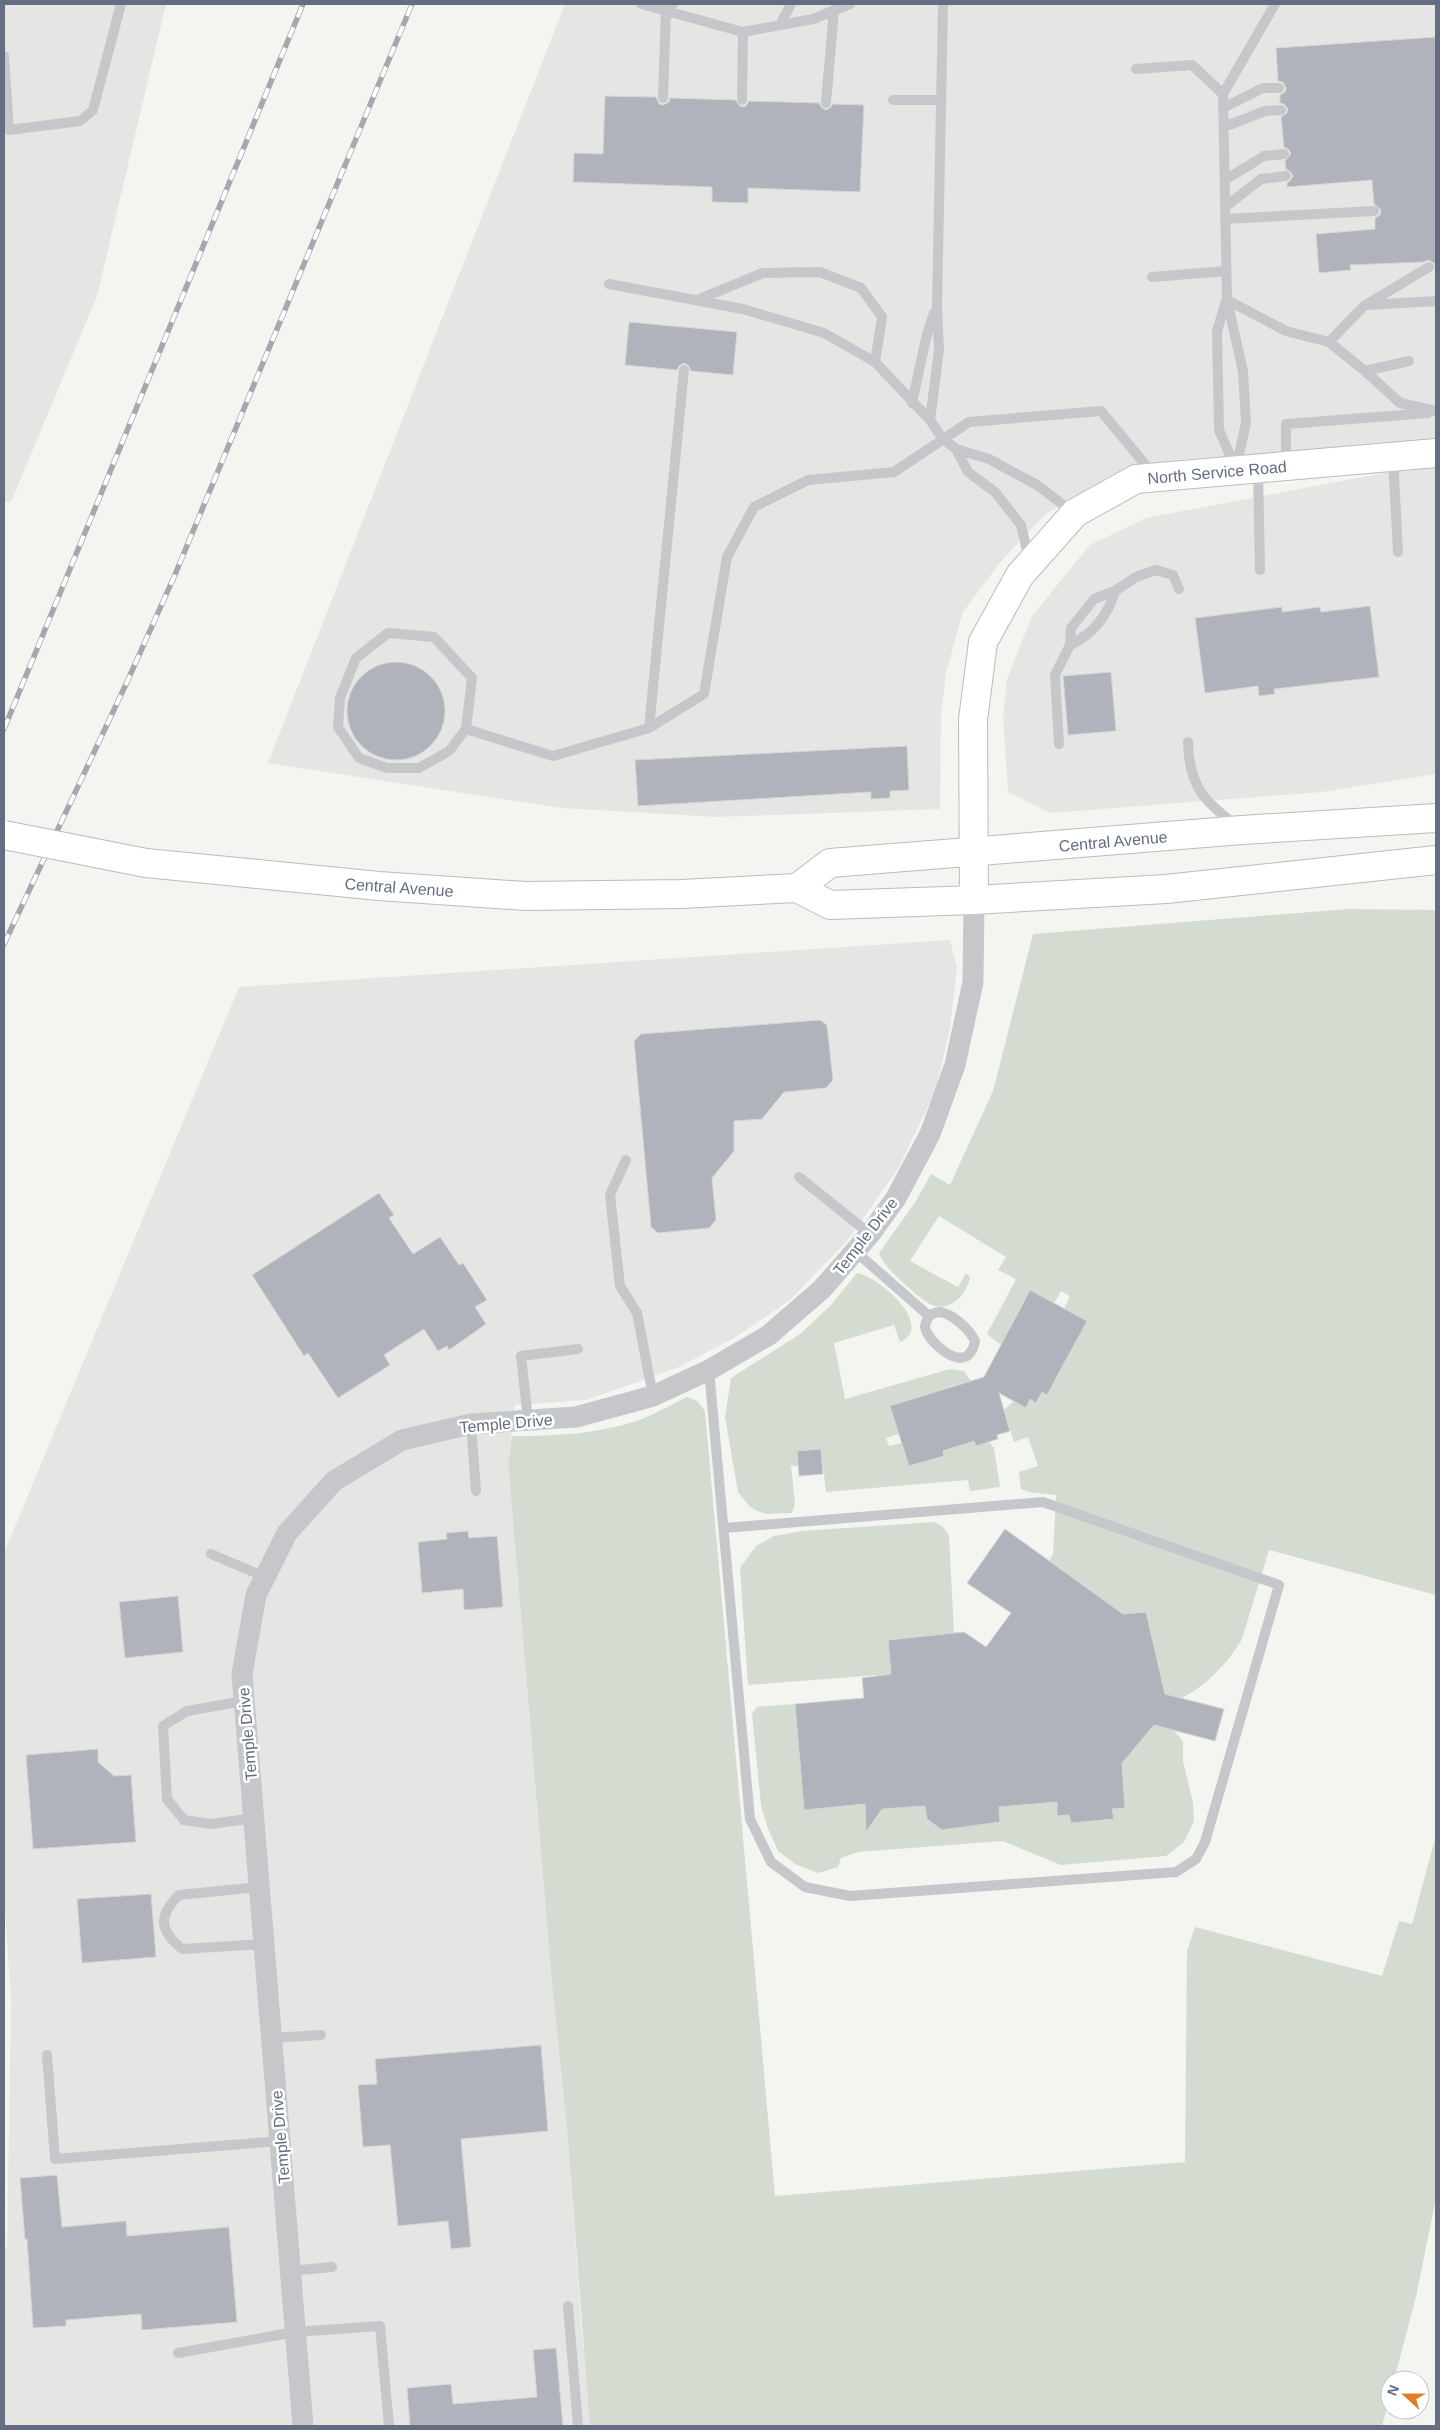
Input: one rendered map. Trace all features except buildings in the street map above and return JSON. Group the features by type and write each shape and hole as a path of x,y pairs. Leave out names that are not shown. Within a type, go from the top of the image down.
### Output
{"street":[{"name":"North Service Road","path":"972,852 973,720 983,642 1020,575 1075,513 1136,479 1436,453"},
{"name":"Central Avenue","path":"4,835 146,863 378,886 526,896 681,894 797,888 830,863 1242,830 1436,818"},
{"name":"Temple Drive","path":"303,2426 242,1674 256,1595 286,1533 334,1481 402,1440 471,1424 576,1417 653,1396 709,1370 769,1335 822,1289 870,1234 896,1198 930,1134 956,1065 973,982 974,900 972,852"},
{"path":"797,888 830,905 974,900 1166,889 1436,860"}],"lane":[{"path":"4,56 6,130 80,122 93,110 121,4"},
{"path":"642,4 670,7 743,32 813,19 850,4"},
{"path":"780,25 790,4"},
{"path":"930,420 939,350 936,308 943,4"},
{"path":"1260,570 1247,468 1243,371 1227,300 1223,94 1275,4"},
{"path":"663,98 670,7"},
{"path":"826,103 834,10"},
{"path":"742,100 743,32"},
{"path":"1136,69 1192,65 1223,94"},
{"path":"1223,108 1263,88 1279,88"},
{"path":"893,100 941,100"},
{"path":"1224,127 1265,111 1281,110"},
{"path":"1225,180 1264,156 1284,154"},
{"path":"1225,207 1261,179 1286,176"},
{"path":"1225,219 1374,210"},
{"path":"1328,342 1364,306 1429,267"},
{"path":"1152,277 1226,271"},
{"path":"697,300 763,273 820,272 861,288 882,317 875,362"},
{"path":"609,284 743,309 824,333 875,362 930,420 942,438 956,449 989,459 1037,485 1075,513"},
{"path":"1227,300 1286,330 1328,342 1365,370 1400,403 1436,412"},
{"path":"1227,300 1217,331 1219,430 1247,468"},
{"path":"1364,306 1436,301"},
{"path":"912,403 927,334 936,308"},
{"path":"1365,370 1409,361"},
{"path":"650,728 684,370"},
{"path":"466,729 553,756 650,728 704,694 727,557 754,507 808,480 894,472 968,422 1102,410 1155,477"},
{"path":"1286,465 1286,424 1436,412"},
{"path":"956,449 968,472 995,492 1021,525 1030,563"},
{"path":"1393,456 1398,552"},
{"path":"1059,744 1055,675 1070,645 1071,628 1094,599 1116,591 1136,577 1156,570 1172,575 1179,589"},
{"path":"1070,645 1086,637 1110,608 1116,591"},
{"path":"388,633 434,637 472,678 466,729 449,751 419,768 387,768 359,758 338,727 340,698 356,658 388,633"},
{"path":"1188,742 1188,759 1199,792 1216,810 1242,830"},
{"path":"626,1160 610,1195 620,1286 637,1313 653,1396"},
{"path":"799,1176 870,1234"},
{"path":"855,1252 928,1316"},
{"path":"938,1312 947,1314 971,1332 976,1341 973,1351 966,1358 956,1358 947,1353 928,1334 925,1325 928,1316 938,1312"},
{"path":"528,1419 521,1356 578,1349"},
{"path":"709,1370 750,1819 771,1862 805,1887 850,1896 1176,1872 1196,1859 1205,1842 1279,1585 1043,1502 724,1528"},
{"path":"471,1424 476,1491"},
{"path":"212,1554 265,1576"},
{"path":"244,1701 187,1711 163,1726 167,1799 184,1820 211,1824 254,1818"},
{"path":"259,1887 179,1894 167,1907 164,1924 170,1939 182,1949 264,1944"},
{"path":"272,2038 321,2035"},
{"path":"47,2054 54,2159 280,2141"},
{"path":"290,2271 332,2267"},
{"path":"568,2306 578,2426"},
{"path":"178,2353 295,2332 380,2326 388,2426"}],"shaded area":[{"path":"4,4 166,4 97,296 11,502 4,502"},
{"path":"565,4 1436,4 1436,439 1315,452 1186,459 1099,483 1046,514 1002,560 963,612 946,673 941,715 940,809 717,817 561,808 268,763"},
{"path":"1436,467 1436,774 1322,792 1050,813 1008,792 1003,718 1007,679 1032,616 1090,545 1146,518 1400,470"},
{"path":"1348,909 1436,910 1436,1595 1269,1550 1242,1639 1216,1673 1200,1687 1182,1698 1165,1694 1146,1612 1123,1614 1049,1561 1053,1554 1056,1495 1029,1492 1021,1489 1019,1472 1038,1466 1028,1437 1014,1442 1004,1410 1014,1401 1026,1408 1030,1399 1037,1403 1042,1392 1047,1395 1059,1374 1064,1309 1070,1296 1061,1291 1054,1303 1030,1290 1011,1325 1016,1328 1001,1345 987,1334 1016,1279 998,1270 1006,1257 939,1216 910,1261 958,1287 966,1273 970,1277 963,1294 953,1303 941,1307 935,1306 921,1298 894,1274 881,1259 879,1253 916,1201 931,1174 950,1185 993,1091 1033,934"},
{"path":"950,940 957,968 950,1028 936,1089 898,1169 847,1241 790,1300 734,1338 679,1367 587,1400 515,1405 508,1462 552,1984 567,2128 583,2347 1380,2379 1380,2420 1384,2420 1382,2426 4,2426 4,2247 7,2247 11,1999 4,1897 4,1553 239,987"},
{"path":"857,1273 867,1276 890,1292 908,1314 912,1325 909,1335 900,1342 894,1325 834,1343 845,1399 950,1369 964,1371 971,1381 948,1387 950,1394 927,1395 891,1406 899,1434 886,1438 889,1446 902,1443 909,1466 944,1456 943,1451 974,1441 976,1446 989,1442 994,1448 1000,1487 970,1491 968,1480 826,1492 821,1449 798,1451 798,1466 791,1466 795,1503 792,1513 766,1514 757,1511 750,1507 738,1492 725,1417 731,1378 800,1334 831,1305"},
{"path":"687,1397 697,1401 705,1411 775,2196 1185,2162 1187,1951 1195,1927 1382,1976 1399,1921 1412,1924 1436,1835 1436,2198 1416,2297 1397,2370 1380,2370 1380,2420 1384,2420 1382,2426 590,2426 567,2128 552,1984 508,1462 512,1436 561,1435 594,1431 626,1424 653,1414"},
{"path":"934,1522 942,1526 949,1535 954,1633 888,1640 891,1674 748,1685 740,1568 756,1546 774,1536 802,1531"},
{"path":"795,1704 865,1804 866,1821 875,1820 882,1809 925,1806 927,1819 942,1830 1000,1822 999,1807 1057,1802 1057,1816 1069,1815 1071,1823 1114,1819 1112,1809 1125,1808 1123,1776 1115,1771 1155,1724 1174,1730 1183,1742 1183,1761 1193,1803 1194,1821 1184,1842 1166,1856 1061,1865 1003,1841 858,1852 841,1858 838,1867 818,1873 795,1864 778,1851 767,1826 761,1805 752,1713 757,1707"}],"railway":[{"path":"4,729 303,4"},
{"path":"4,944 174,577 412,4"}]}
